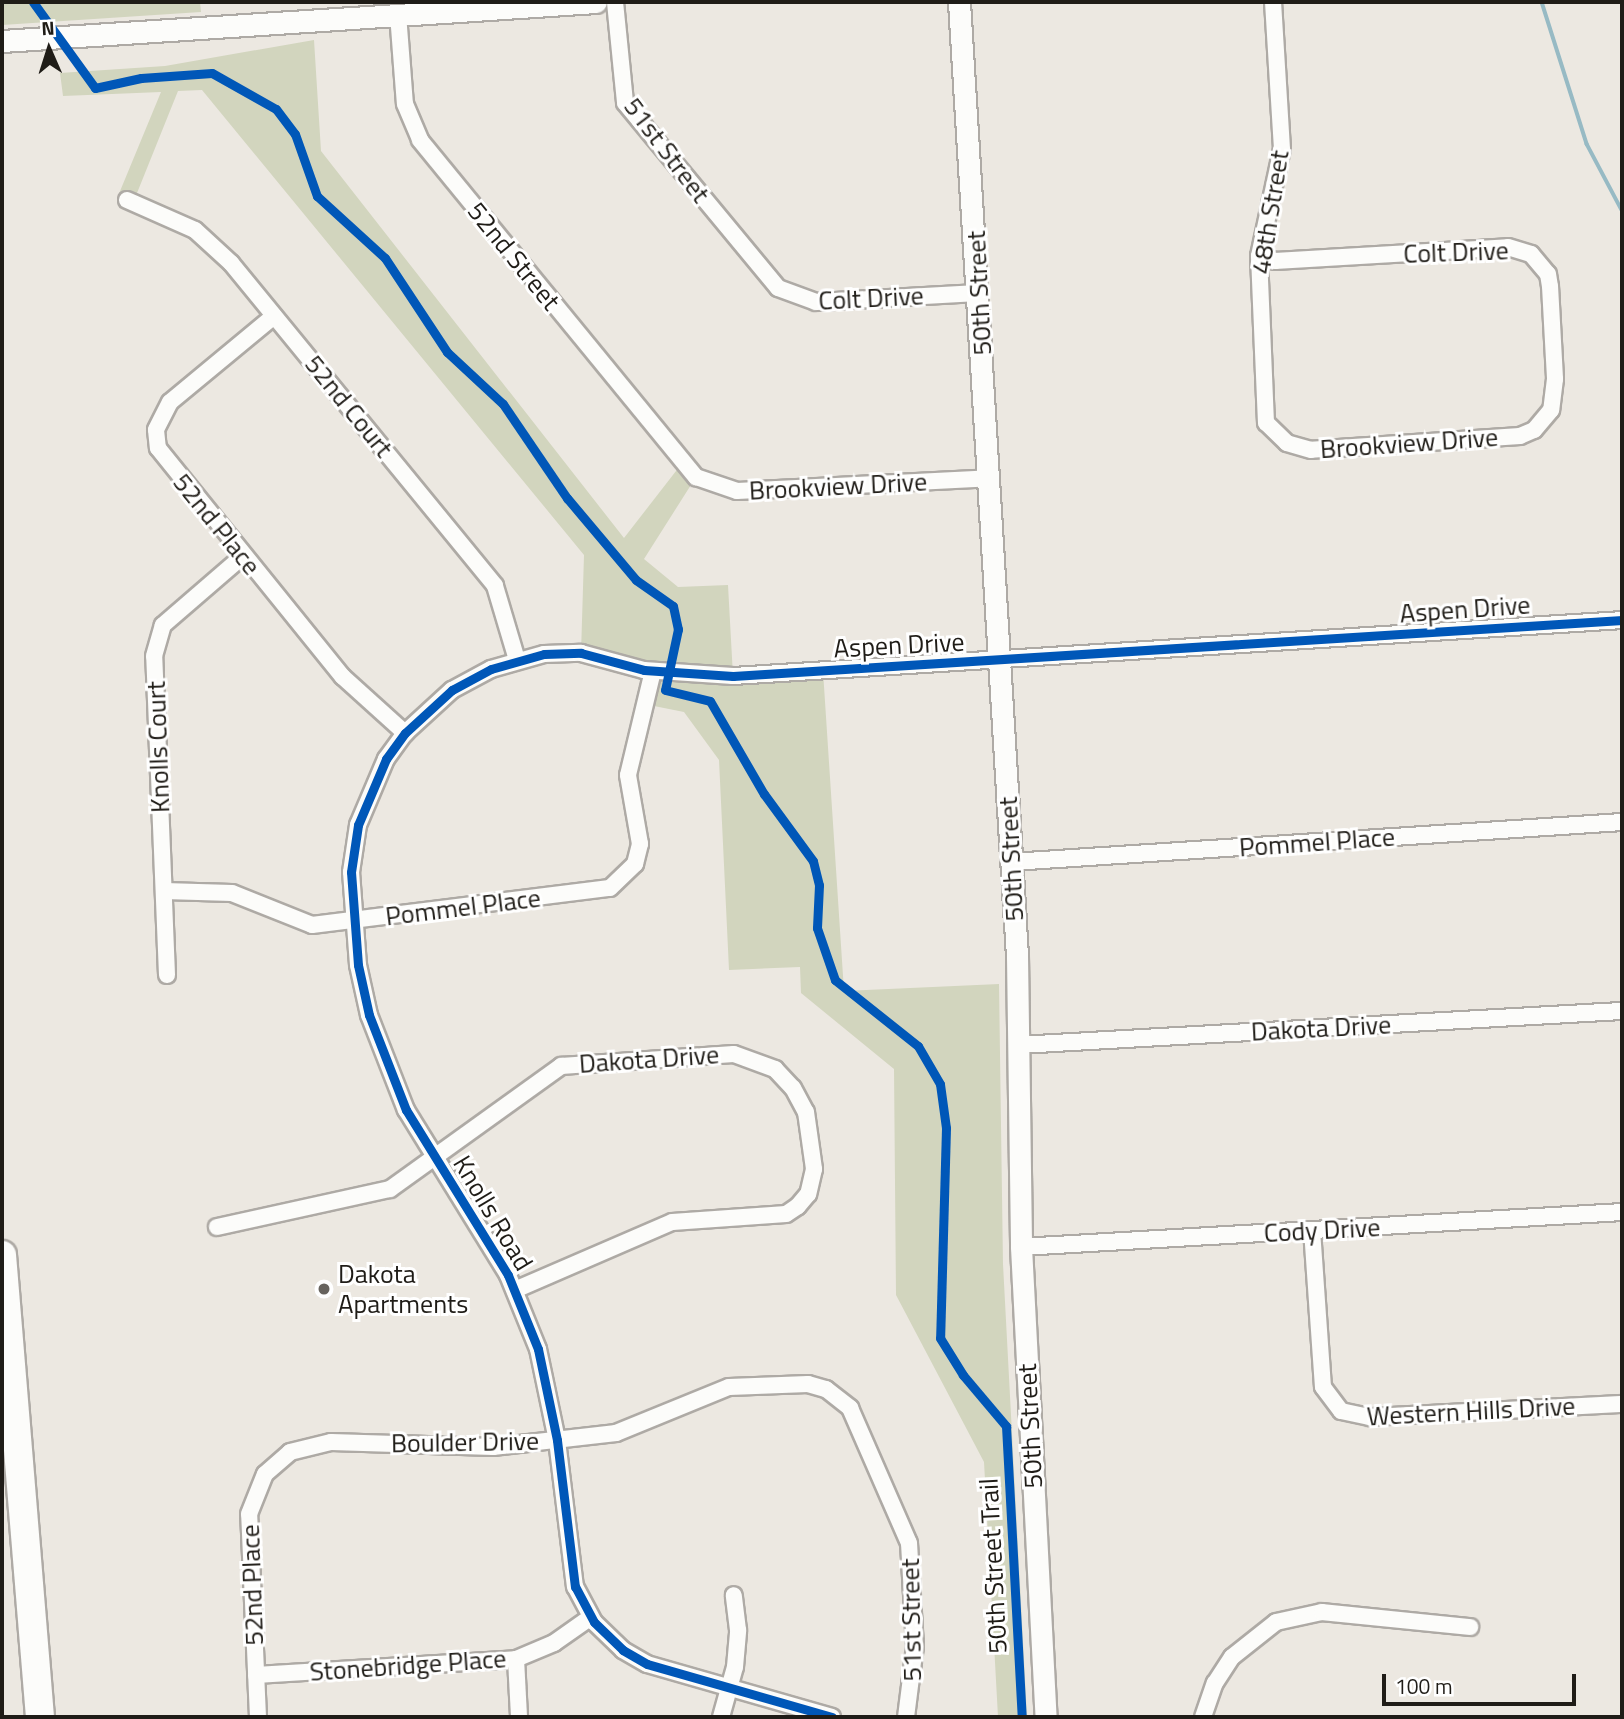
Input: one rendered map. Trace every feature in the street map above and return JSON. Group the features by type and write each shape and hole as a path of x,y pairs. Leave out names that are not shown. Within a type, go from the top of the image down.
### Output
{"highway":[{"path":"2,1255 40,1717"}],"main road":[{"path":"2,41 596,2"},
{"name":"50th Street","path":"959,2 1012,862 1019,1045 1021,1247 1046,1717"}],"street":[{"name":"51st Street","path":"615,2 625,103 769,278"},
{"name":"48th Street","path":"1266,423 1259,256 1282,149 1273,2"},
{"name":"52nd Street","path":"398,15 405,104 420,140 691,471"},
{"name":"52nd Court","path":"127,200 195,230 215,245 495,586 517,660"},
{"name":"Colt Drive","path":"1259,256 1275,261 1508,247 1531,254 1548,274 1550,286 1555,379 1551,411"},
{"name":"Colt Drive","path":"769,278 788,295 816,302 979,293"},
{"name":"52nd Place","path":"274,316 170,402 156,430 158,448 166,463 343,677 405,733"},
{"name":"Brookview Drive","path":"1266,423 1287,443 1311,450 1520,436 1534,430 1551,411"},
{"name":"Brookview Drive","path":"691,471 704,482 737,491 990,478"},
{"name":"Knolls Court","path":"167,975 154,656 158,635 173,615 243,556"},
{"name":"Aspen Drive","path":"354,920 351,872 358,825 376,774 405,733 452,690 517,660 582,653 653,671 733,676 1622,620"},
{"name":"Pommel Place","path":"164,891 232,892 312,925 610,888 634,865 640,844 629,766 653,671"},
{"name":"Pommel Place","path":"1012,862 1622,822"},
{"name":"Knolls Road","path":"354,920 358,965 381,1052 406,1110 515,1290 538,1349 557,1440 570,1569 591,1617 612,1641 647,1664 832,1717"},
{"name":"Dakota Drive","path":"1019,1045 1622,1011"},
{"name":"Dakota Drive","path":"217,1227 383,1191 435,1158 561,1066 585,1061 722,1054 751,1058 775,1069 793,1088 806,1112 814,1169 808,1194 786,1214 672,1222 515,1290"},
{"name":"Cody Drive","path":"1021,1247 1622,1212"},
{"name":"Western Hills Drive","path":"1312,1230 1323,1387 1341,1411 1370,1417 1622,1404"},
{"name":"Boulder Drive","path":"278,1461 306,1446 331,1442 493,1447 616,1433 729,1388 808,1384 826,1389 850,1408"},
{"name":"51st Street","path":"850,1408 909,1542 915,1646 906,1717"},
{"name":"52nd Place","path":"258,1717 256,1587 249,1514 257,1488 278,1461"},
{"path":"721,1717 738,1630 734,1595"},
{"path":"1203,1717 1215,1683 1232,1657 1276,1622 1322,1612 1470,1627"},
{"name":"Stonebridge Place","path":"256,1675 516,1659 554,1643 591,1617"},
{"path":"516,1659 519,1717"}],"green space":[{"path":"2,2 200,2 201,12 2,25"},
{"path":"314,40 321,151 624,538 683,462 696,477 644,559 678,587 728,585 733,676 823,671 844,991 999,984 1003,1264 1027,1717 998,1717 984,1462 896,1295 894,1069 801,993 800,967 729,970 719,760 684,712 644,704 653,671 581,653 584,555 202,90 178,91 133,203 118,196 161,92 63,96 60,73 165,66"}],"waterway":[{"path":"1542,2 1587,144 1622,210"}],"cycle path":[{"name":"50th Street Trail","path":"33,2 95,88 141,78 212,73 276,109 295,134 317,196 385,258 447,352 503,404 567,498 636,580 673,606 678,629 665,690 710,701 764,794 813,861 819,885 817,928 835,980 918,1046 940,1084 946,1128 940,1338 963,1375 1006,1426 1022,1717"},
{"path":"832,1717 647,1664 623,1650 594,1622 575,1587 557,1440 538,1349 508,1275 406,1110 369,1015 358,965 351,872 358,825 386,759 405,733 452,690 491,669 544,654 581,653 644,670 733,676 1622,620"}],"place":[{"name":"Dakota Apartments","path":"324,1289"}]}
